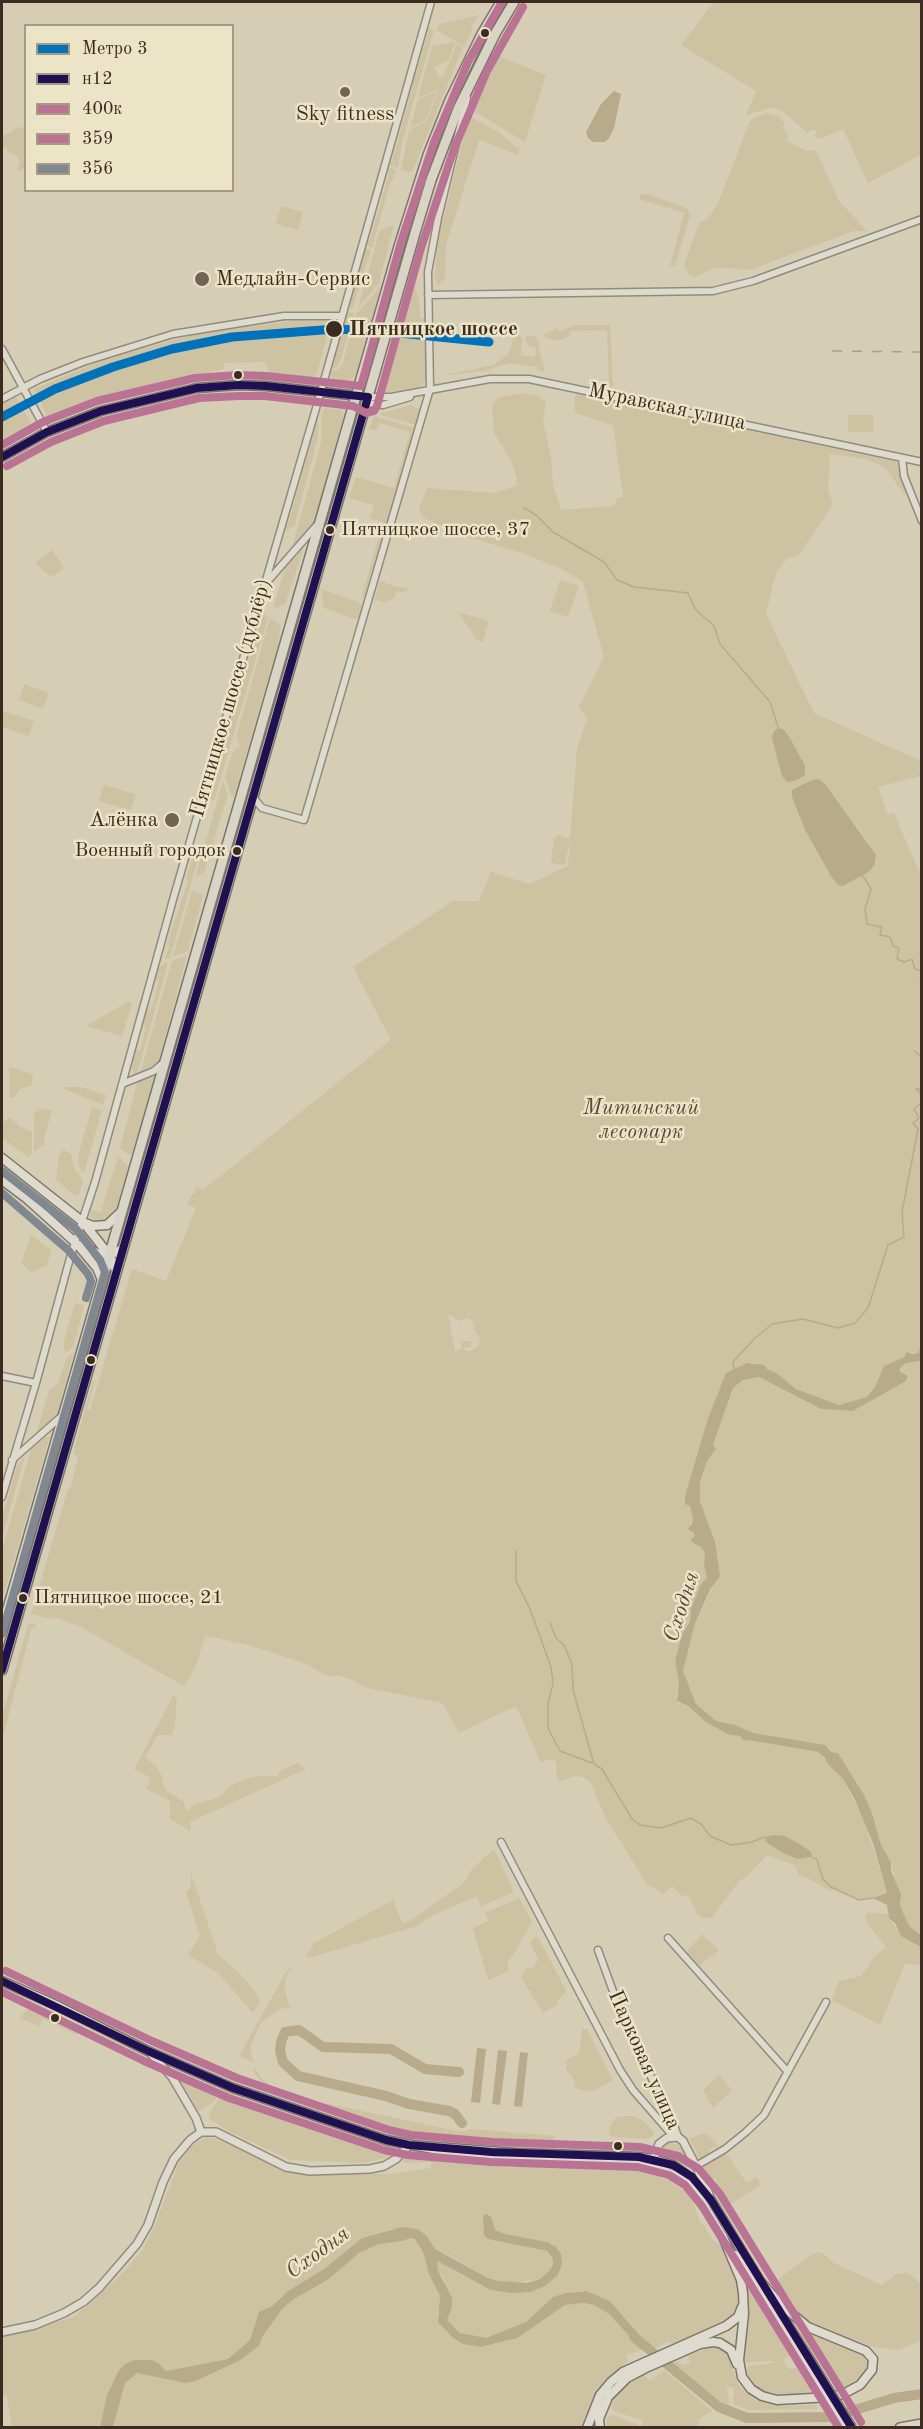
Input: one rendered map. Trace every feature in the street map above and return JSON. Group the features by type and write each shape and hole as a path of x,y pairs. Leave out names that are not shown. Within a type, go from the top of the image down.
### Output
{"main road":[{"path":"2,1629 394,262 428,155 469,59 501,2"},
{"path":"2,1670 431,180 472,80 514,2"},
{"path":"2,458 46,432 119,405 196,388 239,385 321,391 357,396 368,400"},
{"path":"2,1158 83,1222 109,1255 116,1271"},
{"path":"2,1180 26,1198 76,1243 97,1268 102,1280"},
{"path":"83,1222 93,1226 107,1225 122,1212"},
{"path":"76,1243 97,1253 109,1255 123,1249"},
{"path":"2,1982 58,2006 148,2051 236,2089 360,2132 409,2145 491,2160 639,2164 660,2169 688,2184 704,2203 723,2237 852,2427"},
{"path":"409,2145 515,2153 653,2159 683,2171 700,2185 711,2200 844,2427"},
{"path":"723,2237 741,2280 744,2314 740,2370"},
{"path":"671,2353 707,2342 720,2343 734,2355 745,2382 756,2393 768,2398 795,2400 843,2394 865,2380 874,2366 870,2355 860,2347 825,2335 795,2318 760,2281"},
{"path":"587,2427 600,2395 610,2382 623,2372 671,2353 734,2321 743,2303"},
{"path":"600,2427 602,2409 608,2397 645,2364"},
{"path":"900,2427 921,2424"}],"street":[{"name":"Пятницкое шоссе (дублёр)","path":"2,1497 70,1258 83,1222 431,2"},
{"path":"253,796 262,808 304,820 430,389 428,295 431,246 472,80"},
{"path":"428,295 713,291 753,281 921,219"},
{"path":"2,399 105,354 173,334 284,316 342,316"},
{"path":"2,349 46,432"},
{"name":"Муравская улица","path":"368,400 490,379 529,379 921,462"},
{"path":"902,458 904,476 921,521"},
{"path":"264,586 321,520"},
{"path":"248,814 262,808"},
{"path":"122,1084 154,1071 165,1060"},
{"path":"2,1376 36,1383"},
{"path":"12,1460 63,1415"},
{"path":"501,1842 620,2070 633,2090 675,2137 659,2144 653,2159 660,2169"},
{"path":"668,1938 788,2072"},
{"name":"Парковая улица","path":"598,1950 622,2016 674,2125 675,2137 682,2142 696,2166 711,2200"},
{"path":"696,2166 724,2149 758,2122 826,2002"},
{"path":"148,2051 172,2077 196,2118 201,2132"},
{"path":"2,2332 35,2325 64,2313 83,2302 99,2288 137,2244 148,2225 174,2159 190,2139 201,2132 216,2132 286,2167 310,2171 370,2169 384,2166 409,2145"}],"green space":[{"path":"714,2 921,2 921,155 868,183 843,129 820,139 814,136 818,131 811,130 807,133 781,110 773,107 746,115 756,91 681,45"},
{"path":"480,15 471,27 473,29 464,46 436,30 440,24"},
{"path":"427,28 434,30 402,142 398,168 389,165 413,86 411,85 414,74 416,74 428,33"},
{"path":"455,43 449,60 434,67 429,57 432,46"},
{"path":"457,44 463,47 413,170 409,172 401,170 409,131 427,120 440,86 418,98 428,61 430,60 439,77 443,77"},
{"path":"499,56 546,75 525,142 472,110"},
{"path":"437,91 426,119 410,128 418,100"},
{"path":"766,113 778,116 785,123 783,127 788,136 786,141 807,151 816,150 839,201 867,231 854,231 749,270 716,267 696,277 688,274 684,265 699,223 708,219 719,201 749,123 752,119"},
{"path":"469,116 498,132 519,149 518,155 479,140 446,245 445,278 438,285 435,280 437,244"},
{"path":"19,127 24,128 24,169 21,171 17,170 20,162 16,155 8,152 7,148 2,148 2,137"},
{"path":"388,167 397,170 390,184 372,247 366,245 367,240 370,240 389,173 387,172"},
{"path":"641,194 648,194 688,209 690,216 675,267 670,266 684,213 639,199"},
{"path":"281,206 303,212 298,230 276,224"},
{"path":"394,225 379,283 358,308 380,230"},
{"path":"365,248 371,250 352,310 348,308"},
{"path":"412,279 419,297 420,318 424,318 426,380 420,387 385,393 380,388"},
{"path":"381,286 355,376 348,381 332,379 329,372 342,366 356,314"},
{"path":"347,311 354,313 340,362 337,367 330,369"},
{"path":"293,321 328,321 330,325 317,373 307,382 271,376 265,362 224,363 223,369 120,392 49,419 34,389 98,362 203,332"},
{"path":"575,325 610,325 613,387 609,386 607,330 570,331 569,336 563,340 553,340 542,336 557,328 559,332"},
{"path":"519,335 522,339 521,355 535,357 536,348 529,346 525,340 527,336 534,336 537,339 545,372 537,370 537,367 510,363 490,370 441,376 494,365 509,353 514,336"},
{"name":"Митинский лесопарк","path":"524,393 538,396 546,403 543,421 551,456 553,486 561,510 614,506 617,498 623,497 613,425 575,413 574,398 577,394 897,462 907,494 904,495 886,468 865,459 830,454 828,489 833,504 798,556 788,558 776,572 766,614 814,713 921,761 921,766 916,768 921,770 921,776 878,787 887,814 894,813 921,876 921,1347 918,1353 907,1352 904,1357 884,1366 875,1387 867,1397 839,1405 796,1389 764,1365 752,1363 726,1373 708,1418 685,1496 685,1504 690,1506 693,1519 688,1530 693,1532 706,1553 704,1565 707,1577 700,1586 675,1658 679,1683 676,1697 678,1703 686,1705 707,1723 730,1735 740,1736 744,1741 818,1752 843,1779 865,1823 887,1893 869,1899 859,1900 836,1889 830,1891 798,1875 796,1866 767,1855 745,1878 740,1880 713,1916 701,1917 697,1914 689,1896 680,1895 673,1886 663,1894 647,1884 606,1819 591,1783 583,1777 576,1776 564,1781 557,1780 556,1761 546,1759 541,1763 516,1706 459,1733 443,1704 438,1702 367,1688 353,1680 341,1676 327,1676 306,1664 252,1646 208,1636 205,1637 196,1665 186,1683 182,1685 81,1627 55,1617 53,1619 31,1614 68,1489 71,1487 78,1457 73,1453 93,1381 95,1381 87,1409 90,1410 132,1269 166,1281 196,1208 187,1204 197,1187 203,1190 391,1040 353,967 453,901 479,901 491,872 530,884 568,866 577,748 587,718 579,707 604,657 583,582 562,569 522,553 468,537 424,518 419,509 427,488 494,493 516,486 517,479 512,462 494,433 492,404 499,397","holes":["826,785 870,845 867,873 843,886 838,885 832,878 805,830 792,797 793,790 797,788","448,1314 460,1321 467,1318 471,1320 480,1339 478,1347 470,1351 463,1348 471,1347 471,1341 461,1341 462,1348 455,1352","785,1836 803,1846 812,1857 797,1859 766,1842"]},
{"path":"16,397 32,425 30,429 2,444 2,404"},
{"path":"411,405 420,410 416,425 378,414"},
{"path":"324,408 342,410 343,417 314,526 291,551 321,443 321,418"},
{"path":"318,415 318,438 294,527 290,527 289,530 284,529 285,525 288,525"},
{"path":"848,415 873,415 873,432 848,432"},
{"path":"374,416 415,428 364,597 362,596 383,522 370,518 374,505 349,498 356,477 394,488 410,432 380,423 377,431 369,429"},
{"path":"304,548 285,604 273,609 286,566"},
{"path":"52,550 64,568 53,576 48,575 35,563"},
{"path":"560,580 579,586 568,617 550,611"},
{"path":"380,581 395,586 397,592 394,598 388,601 388,598 386,603 377,600 374,602"},
{"path":"395,586 409,589 402,593 398,592"},
{"path":"321,589 359,602 362,606 359,617 355,619 324,608"},
{"path":"458,612 489,621 483,642 477,640"},
{"path":"263,615 268,617 214,801 207,798"},
{"path":"270,618 281,626 278,644 234,796 231,795 225,777 232,753 240,746 237,734"},
{"path":"24,684 49,693 43,709 19,700"},
{"path":"2,711 34,721 29,736 2,727"},
{"path":"223,781 228,795 204,872 195,878"},
{"path":"104,785 135,794 131,810 99,801"},
{"path":"558,835 570,839 565,864 562,865 552,863 551,859 554,839"},
{"path":"202,845 170,958 165,959 170,945 167,944 188,881 186,879 193,848 196,849"},
{"path":"192,891 203,895 188,951 173,957"},
{"path":"187,955 157,1067 140,1074 172,961"},
{"path":"168,962 137,1075 134,1074 132,1067 136,1050 140,1051 146,1026 143,1025 147,1009 151,1009 159,981 155,980 159,967"},
{"path":"129,1001 132,1004 122,1036 86,1026"},
{"path":"9,1067 33,1074 32,1085 20,1089 14,1098 9,1097"},
{"path":"150,1076 154,1078 132,1153 129,1155 120,1148 138,1080"},
{"path":"65,1087 81,1087 106,1095 103,1105 64,1089"},
{"path":"92,1107 102,1110 84,1173 79,1167 78,1156"},
{"path":"41,1108 52,1111 44,1138 45,1144 34,1152 34,1114"},
{"path":"10,1117 19,1126 32,1132 32,1153 28,1157 2,1138 2,1123"},
{"path":"63,1150 71,1153 74,1168 83,1180 79,1195 76,1196 56,1180 59,1155"},
{"path":"118,1156 128,1167 114,1216 100,1223 91,1218 91,1210 101,1212"},
{"path":"2,1165 73,1222 73,1229 68,1229 2,1174"},
{"path":"31,1235 51,1250 47,1266 31,1272 21,1263"},
{"path":"75,1303 84,1305 74,1345 66,1353 63,1345"},
{"path":"74,1352 57,1417 36,1434 49,1391 58,1383 67,1357"},
{"path":"921,1361 921,1935 910,1927 903,1913 891,1862 881,1845 872,1813 864,1795 839,1755 825,1745 753,1733 735,1725 716,1721 696,1704 683,1671 695,1623 716,1581 715,1542 700,1501 700,1482 707,1461 714,1453 713,1445 733,1388 743,1380 759,1377 821,1409 853,1411 906,1381 909,1377 900,1369 903,1364"},
{"path":"50,1436 2,1601 2,1550 31,1450 45,1437"},
{"path":"25,1456 2,1538 2,1517 17,1466"},
{"path":"33,1623 36,1625 35,1629 31,1629 2,1741 2,1716 28,1625"},
{"path":"174,1694 177,1700 172,1735 158,1735 145,1757 155,1765 168,1792 183,1801 186,1811 194,1805 220,1797 230,1786 246,1779 278,1776 280,1771 297,1763 306,1769 190,1822 191,1831 170,1819 170,1801 146,1789 151,1778 134,1769"},
{"path":"494,1849 514,1892 481,1906 477,1896 434,1915 414,1927 308,1958 307,1954 313,1947 312,1944 395,1899 395,1907 403,1923 411,1920 464,1883 472,1869"},
{"path":"191,1873 218,1954 244,1978 261,2000 253,2013 218,1973 188,1955 200,1935 186,1892 191,1887"},
{"path":"519,1898 532,1921 508,1962 508,1972 488,1980 473,1928 488,1921 485,1913"},
{"path":"868,1912 887,1914 901,1936 921,1947 921,1965 905,1964 880,2025 832,2000 839,1981 861,1976 875,1956 886,1947 867,1923 865,1916"},
{"path":"702,1934 719,1950 712,1957 710,1955 700,1966 686,1953"},
{"path":"538,1937 565,1988 565,1993 558,2000 557,2005 543,2013 521,1977 527,1968 532,1969 536,1964 538,1959 530,1943 533,1938"},
{"path":"292,1967 286,1977 284,1987 290,2009 282,2008 261,2022 250,2047 253,2062 239,2056 286,1972"},
{"path":"29,2007 79,2031 75,2034 43,2019 39,2026 20,2018"},
{"path":"582,2029 587,2029 613,2080 591,2092 575,2088 573,2078 566,2069 567,2059 577,2055 580,2050"},
{"path":"254,2067 262,2079 273,2088 295,2097 462,2132 470,2129 555,2136 556,2149 499,2148 386,2129 270,2091 255,2074"},
{"path":"719,2075 732,2090 713,2108 703,2090"},
{"path":"179,2078 219,2095 211,2105 201,2111 197,2110"},
{"path":"219,2098 332,2136 393,2153 389,2157 364,2163 291,2160 232,2133 211,2120 209,2115"},
{"path":"632,2116 642,2120 654,2132 653,2135 648,2139 612,2137 609,2132 610,2126 616,2117"},
{"path":"706,2133 721,2148 713,2147 700,2159 689,2138"},
{"path":"206,2137 225,2141 278,2168 304,2174 391,2174 431,2168 431,2162 404,2163 403,2160 411,2156 511,2168 613,2166 632,2167 660,2173 659,2177 670,2181 687,2193 701,2224 714,2242 721,2245 736,2278 739,2296 736,2314 726,2323 672,2344 670,2341 652,2349 637,2335 629,2322 610,2301 587,2291 571,2292 553,2297 526,2322 486,2338 475,2337 460,2333 447,2320 444,2278 438,2271 437,2261 465,2277 511,2293 531,2292 545,2286 558,2275 562,2264 561,2254 547,2242 505,2234 495,2230 492,2225 488,2239 546,2251 553,2259 553,2265 540,2279 512,2283 488,2278 438,2251 426,2235 392,2229 362,2238 324,2269 281,2296 272,2306 259,2312 250,2340 228,2359 166,2371 158,2363 125,2364 119,2370 107,2395 100,2427 12,2427 7,2395 2,2395 2,2335 33,2329 73,2317 119,2277 142,2251 155,2225 179,2162 193,2145"},
{"path":"668,2142 680,2145 694,2169 658,2155 660,2148"},
{"path":"725,2152 747,2183 757,2177 760,2185 728,2206 714,2185 717,2182 715,2178 711,2181 703,2166"},
{"path":"415,2239 423,2252 429,2274 440,2296 437,2316 463,2344 481,2347 509,2340 565,2305 584,2303 594,2305 609,2314 642,2350 626,2355 628,2361 600,2387 581,2427 113,2428 125,2382 129,2378 138,2373 185,2383 197,2381 239,2361 259,2346 261,2337 283,2308 294,2299 329,2279 359,2253 379,2244"},
{"path":"821,2252 834,2263 882,2285 897,2274 907,2273 915,2278 921,2285 921,2341 898,2350 873,2347 825,2329 793,2309 777,2293 775,2283 814,2253"},
{"path":"746,2285 790,2355 784,2359 786,2366 790,2369 797,2368 815,2394 785,2395 766,2392 757,2388 748,2378 745,2372 749,2366 774,2363 773,2361 746,2362 742,2357 748,2300"},
{"path":"792,2322 809,2332 866,2356 870,2365 865,2373 851,2384 837,2390"},
{"path":"713,2346 721,2348 728,2354 738,2384 755,2400 777,2406 816,2405 818,2409 749,2410 733,2404 734,2388 726,2386 728,2406 672,2364 678,2361 684,2365 690,2363 687,2356"},
{"path":"665,2371 712,2411 698,2421 700,2427 607,2427 607,2419 612,2415 641,2426 643,2421 612,2410 611,2405 622,2389 633,2381 644,2375 650,2381"}],"shaded area":[{"path":"614,91 621,94 614,128 605,142 593,142 588,138 586,132 601,104"},
{"path":"778,728 783,729 790,738 805,766 805,775 795,781 787,782 782,776 772,738 774,731"},
{"path":"819,779 826,785 876,855 874,866 867,873 843,886 838,885 832,878 805,830 792,797 792,790"},
{"path":"921,1347 921,1361 906,1363 900,1368 900,1371 908,1376 906,1381 853,1411 821,1409 759,1377 743,1380 733,1388 713,1445 716,1449 707,1461 700,1482 700,1501 715,1542 720,1576 710,1590 695,1623 683,1671 696,1704 716,1721 735,1725 753,1733 825,1745 832,1752 838,1753 864,1795 872,1813 881,1845 891,1862 891,1871 901,1894 900,1904 903,1913 910,1927 921,1935 921,1947 901,1936 895,1923 889,1918 887,1905 873,1898 887,1893 873,1843 854,1798 843,1779 825,1758 818,1752 744,1741 740,1736 730,1735 707,1723 688,1706 677,1701 679,1683 675,1660 682,1635 690,1621 691,1609 700,1586 707,1577 704,1565 705,1553 701,1547 692,1542 694,1533 687,1529 693,1519 690,1506 685,1504 685,1496 708,1418 726,1373 747,1363 764,1365 796,1389 839,1405 867,1397 875,1387 884,1366 904,1357 907,1352 918,1353"},
{"path":"785,1836 803,1846 811,1852 812,1857 797,1859 766,1842 765,1837"},
{"path":"477,2048 486,2049 480,2103 471,2102"},
{"path":"498,2050 507,2051 500,2105 492,2104"},
{"path":"520,2052 528,2053 522,2107 514,2106"},
{"path":"487,2214 491,2217 495,2230 547,2242 556,2247 561,2254 562,2264 558,2275 545,2286 531,2292 511,2293 491,2290 437,2261 438,2271 452,2298 452,2307 447,2320 460,2333 486,2338 526,2322 553,2297 587,2291 610,2301 648,2345 642,2350 609,2314 594,2305 584,2303 565,2305 517,2338 481,2347 463,2344 452,2337 438,2322 440,2296 429,2274 423,2252 415,2239 410,2238 379,2244 359,2253 329,2279 294,2299 283,2308 262,2337 259,2346 239,2361 196,2381 185,2383 137,2373 125,2383 113,2427 100,2427 107,2395 119,2370 125,2364 134,2360 152,2360 166,2371 228,2359 250,2340 259,2312 272,2306 288,2291 324,2269 362,2238 402,2227 417,2229 426,2235 435,2249 488,2278 499,2281 527,2283 540,2279 549,2271 553,2265 553,2259 547,2251 488,2239 484,2235 483,2215"}],"waterway":[{"path":"524,508 536,515 553,532 604,562 617,580 634,587 688,593 695,609 714,626 720,644 770,702 779,730"},
{"path":"863,876 871,889 865,909 867,924 882,927 880,935 890,937 893,946 899,948 897,959 904,962 912,959 915,969 922,971"},
{"path":"922,977 920,980 922,982"},
{"path":"914,1051 922,1057"},
{"path":"922,1089 916,1089 922,1095"},
{"path":"734,1370 733,1362 754,1339 772,1324 803,1319 838,1328 855,1323 868,1308 888,1245 904,1237 902,1212 918,1129 913,1123 919,1118 914,1109 922,1102"},
{"path":"516,1551 516,1581 530,1609 551,1667 553,1684 548,1703 548,1728 560,1751 592,1763"},
{"path":"550,1623 556,1638 564,1645 572,1664 573,1690 594,1764 602,1769 632,1819 640,1825 661,1828 691,1818 701,1824 710,1836 731,1845 752,1842 764,1837"},
{"path":"813,1857 817,1860 823,1879 831,1887 859,1900 873,1898"},
{"path":"459,2072 425,2069 391,2049 323,2047 299,2030 285,2032 281,2042 280,2051 283,2062 298,2076 386,2096 409,2104 449,2111 455,2114 462,2123"},
{"name":"Сходня","path":"634,2337 719,2407 747,2418 832,2417 894,2398 922,2394"}],"railway":[{"path":"832,351 922,352"}],"metro line":[{"name":"3","path":"2,417 55,389 113,367 172,349 232,337 335,329 489,342"}],"transit line":[{"name":"359","path":"2,445 43,422 97,401 195,378 266,376 361,386 401,242 434,142 468,62 502,2"},
{"name":"400к","path":"7,466 51,442 104,421 199,398 265,396 353,406 366,413 374,411 421,248 454,149 487,71 523,7"},
{"name":"н12","path":"2,457 47,432 101,411 197,388 266,386 368,397 2,1670"},
{"name":"356","path":"2,1171 76,1229 100,1260 105,1272 2,1634"},
{"name":"356","path":"2,1193 68,1250 88,1274 91,1281 86,1298"},
{"name":"359","path":"6,1971 152,2041 237,2078 389,2130 411,2135 493,2142 640,2147 678,2156 699,2169 720,2194 861,2422"},
{"name":"н12","path":"2,1981 148,2051 233,2088 386,2140 409,2145 492,2152 639,2157 673,2165 692,2177 711,2200 852,2428"},
{"name":"400к","path":"2,1992 144,2061 229,2098 384,2150 408,2155 491,2162 638,2167 669,2175 685,2185 702,2206 839,2428"}],"place":[{"name":"Sky fitness","path":"345,92"},
{"name":"Медлайн-Сервис","path":"202,279"},
{"name":"Пятницкое шоссе","path":"334,329"},
{"name":"Пятницкое шоссе, 37","path":"330,530"},
{"name":"Алёнка","path":"172,820"},
{"name":"Военный городок","path":"237,851"},
{"name":"Пятницкое шоссе, 21","path":"23,1598"}]}
